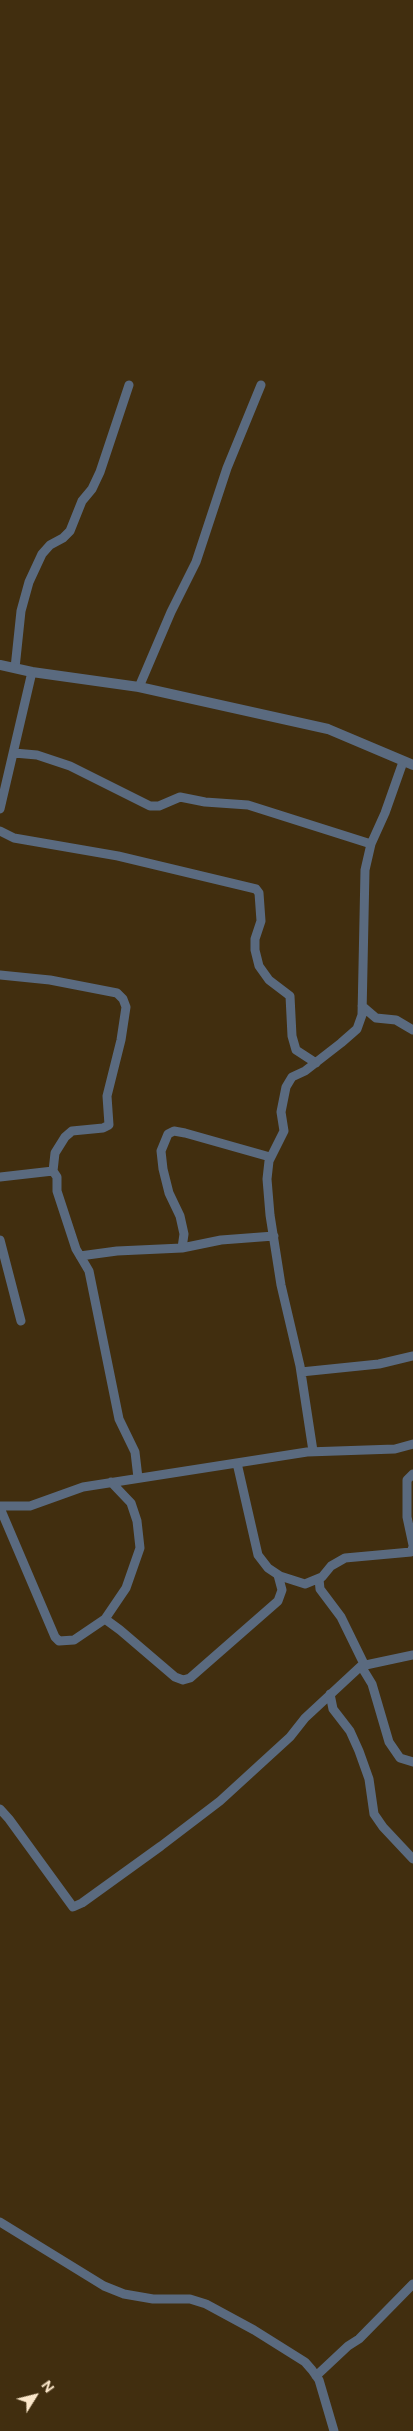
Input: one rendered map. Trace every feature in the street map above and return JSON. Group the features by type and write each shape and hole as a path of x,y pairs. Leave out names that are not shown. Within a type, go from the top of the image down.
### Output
{"street":[{"path":"15,668 21,611 29,582 42,554 50,545 63,538 70,531 82,501 92,489 100,472 129,385"},
{"path":"139,687 171,612 196,562 227,468 261,385"},
{"path":"0,665 32,672 139,687 328,729 408,764 371,844 365,870 362,1015 357,1029 316,1063 292,1077 286,1087 281,1112 284,1131 270,1157 267,1179 281,1285 301,1372 313,1452"},
{"path":"0,809 32,672"},
{"path":"14,753 37,755 70,766 91,778 109,783 150,806 159,806 180,797 205,802 248,805 371,844"},
{"path":"0,831 14,838 118,856 256,889 259,892 261,922 255,939 255,950 259,966 269,980 290,996 292,1036 296,1050 316,1063"},
{"path":"0,975 50,980 117,993 123,999 126,1007 122,1040 107,1096 110,1122 102,1128 72,1131 64,1137 55,1153 53,1172 57,1177 57,1192 80,1256 89,1271 117,1409 135,1452 138,1478"},
{"path":"362,1006 376,1018 396,1020 413,1030"},
{"path":"182,1248 184,1234 180,1216 169,1193 163,1169 161,1151 168,1134 174,1131 186,1133 204,1140 270,1157"},
{"path":"0,1177 53,1172"},
{"path":"80,1256 117,1251 182,1248 221,1240 274,1236"},
{"path":"0,1240 21,1321"},
{"path":"301,1372 379,1364 413,1356"},
{"path":"111,1482 131,1503 137,1521 140,1548 126,1588 104,1619 74,1640 59,1641 55,1637 0,1507 30,1506 83,1487 111,1482 313,1452 395,1449 413,1444"},
{"path":"237,1463 258,1556 268,1568 278,1575 305,1584 319,1579 331,1566 345,1558 411,1552 413,1546 407,1517 407,1480 413,1474"},
{"path":"104,1619 120,1630 155,1662 175,1677 183,1680 190,1678 278,1601 282,1590 278,1575"},
{"path":"319,1579 320,1589 341,1617 372,1684 390,1742 400,1758 413,1762"},
{"path":"0,1809 9,1818 73,1906 82,1903 161,1846 220,1800 290,1737 330,1694 363,1665 413,1655"},
{"path":"330,1694 333,1709 350,1731 360,1751 369,1779 374,1814 383,1827 413,1858"},
{"path":"0,2222 104,2286 124,2294 153,2299 190,2299 206,2304 254,2330 305,2362 316,2376 334,2431"},
{"path":"316,2376 348,2346 359,2339 413,2284"}]}
